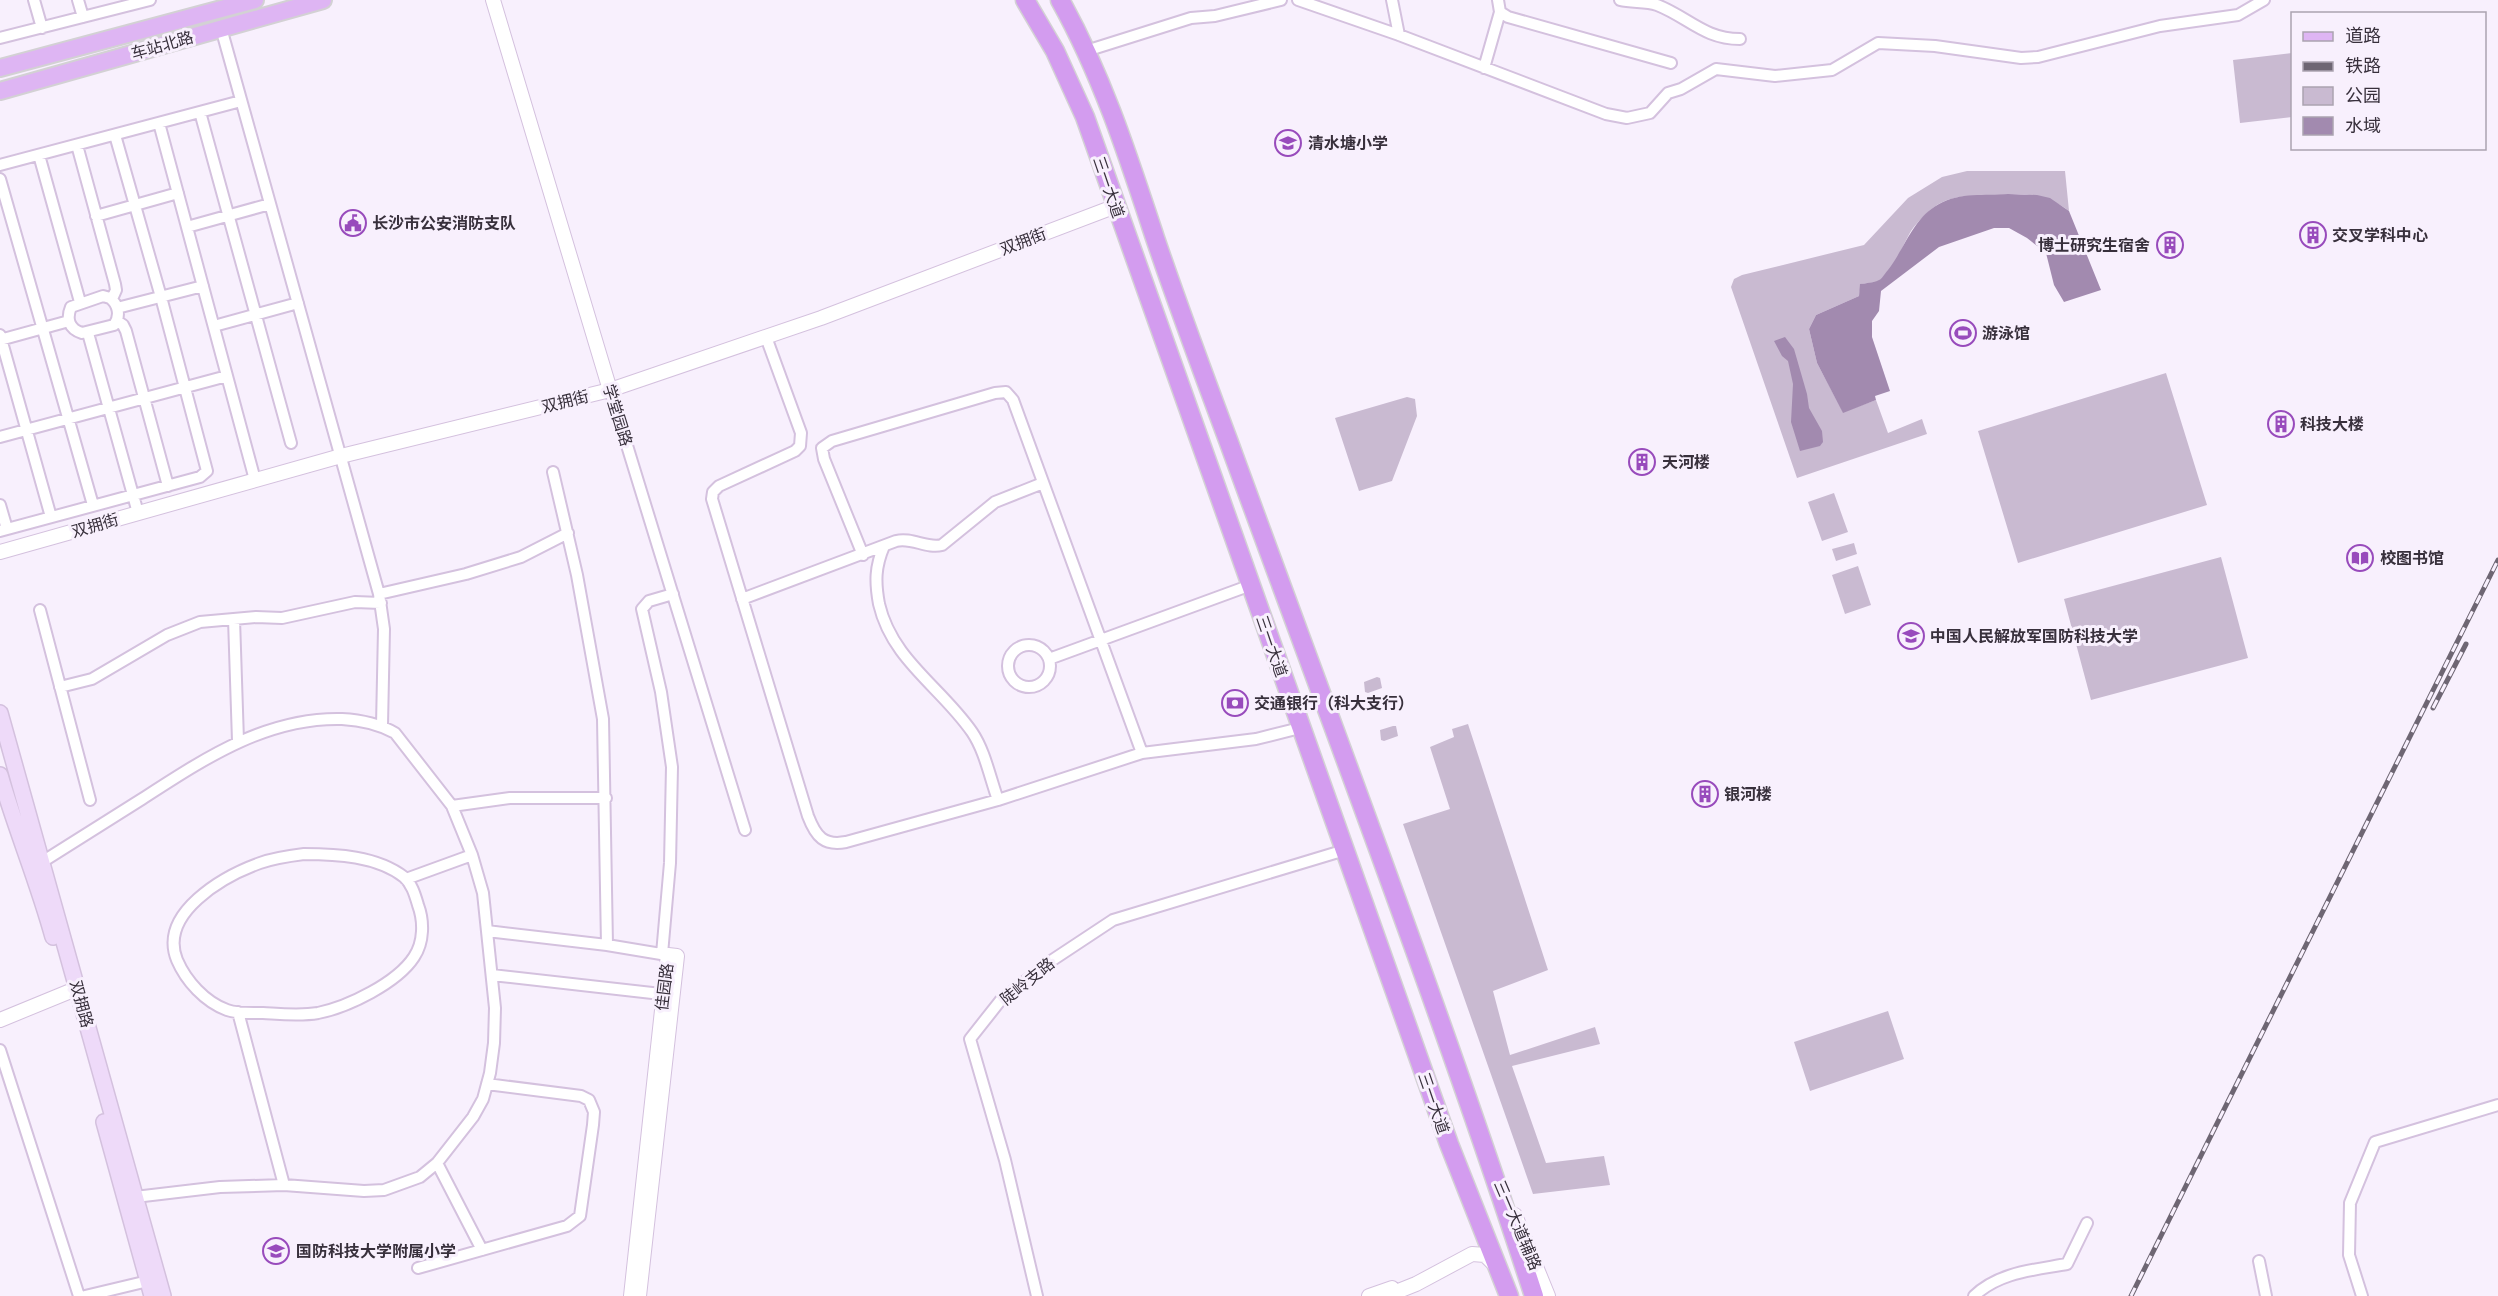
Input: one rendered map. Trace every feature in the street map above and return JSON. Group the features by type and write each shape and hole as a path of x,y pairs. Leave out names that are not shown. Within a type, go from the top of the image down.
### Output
{"highway":[{"name":"三一大道","path":"1024,0 1055,51 1085,117 1449,1144 1509,1296"},
{"name":"三一大道","path":"1063,4 1115,118 1173,291 1425,978 1534,1296"}],"main road":[{"name":"车站北路","path":"0,68 220,4 255,0"},
{"name":"车站北路","path":"0,91 323,0"},
{"name":"双拥路","path":"0,713 42,862 150,1289"},
{"name":"双拥路","path":"0,775 13,820 39,886 73,990 163,1296"}],"street":[{"path":"34,0 42,28"},
{"path":"78,0 83,17"},
{"path":"1,36 83,17 122,3 150,0"},
{"name":"学堂园路","path":"494,0 610,390 745,830"},
{"path":"1086,51 1191,18 1215,16 1281,0"},
{"path":"1298,0 1399,35 1605,114 1627,118 1650,113 1668,93 1716,69 1775,76 1832,70 1878,43 1935,46 2021,58 2038,57 2160,26 2238,15 2264,0"},
{"path":"1392,0 1399,35"},
{"path":"1484,68 1500,12 1498,0"},
{"path":"1620,0 1658,5 1709,34 1724,39 1740,39"},
{"path":"1500,12 1508,17 1671,63"},
{"path":"221,28 380,598 384,629 382,726"},
{"path":"0,165 241,101"},
{"path":"200,112 291,443"},
{"path":"159,123 255,480"},
{"path":"0,505 3,530 200,477 207,471 115,135"},
{"path":"77,145 115,284 114,304 117,321 126,331 168,486"},
{"path":"39,155 80,302"},
{"path":"0,179 93,506"},
{"path":"96,216 178,193"},
{"path":"187,227 270,204"},
{"name":"双拥街","path":"0,552 341,456 610,390 766,337 1116,206"},
{"path":"117,321 109,327 88,333 78,333 69,321 70,309 80,302 102,296 114,304 161,297 203,286"},
{"path":"214,326 298,303"},
{"path":"51,517 0,338 69,321"},
{"path":"88,333 138,513"},
{"path":"766,337 802,440 795,451 719,486 713,492 712,499 808,816 812,827 827,842 833,844 846,842 998,800 1142,753 1256,739 1300,728"},
{"path":"0,437 227,376"},
{"path":"822,448 832,441 1006,392 1013,400 1142,753"},
{"path":"802,440 822,448"},
{"path":"822,448 824,459 863,555"},
{"path":"553,472 568,533 603,719 607,945"},
{"path":"742,599 902,540 935,547 942,545 995,502 1043,483"},
{"path":"60,687 92,679 184,627 200,622 282,618 380,598 521,557 568,533"},
{"path":"884,546 876,564 876,577 880,604 889,633 905,658 971,730 980,747 998,800"},
{"path":"1049,659 1251,585"},
{"path":"487,931 607,945 665,955 672,767 661,693 642,609 649,601 673,594"},
{"path":"40,610 90,800"},
{"path":"234,619 238,741"},
{"path":"1034,645 1041,648 1049,659 1049,673 1041,684 1035,687 1021,686 1010,676 1008,663 1014,650 1020,646 1034,645"},
{"path":"42,862 186,770 238,741 269,729 305,721 351,720 382,726 395,733 408,748 452,806 472,855 483,893 492,975 494,1043 487,1084 473,1117 437,1163 420,1177 384,1190 364,1191 284,1185 220,1186 135,1197"},
{"path":"452,806 510,798 606,798"},
{"name":"陡岭支路","path":"1037,1296 1005,1160 970,1039 1000,1001 1051,961 1113,920 1345,850"},
{"path":"332,854 358,858 383,866 406,879 413,890 422,916 421,938 415,956 404,969 366,995 335,1008 300,1014 226,1010 200,992 184,973 176,957 174,936 180,918 193,902 213,887 257,864 279,857 332,854"},
{"path":"406,879 472,855"},
{"name":"佳园路","path":"631,1296 668,995 677,956 665,955"},
{"path":"492,975 668,995"},
{"path":"0,1020 73,990"},
{"name":"佳园路","path":"639,1296 668,995"},
{"path":"238,1012 284,1185"},
{"path":"0,1050 79,1296"},
{"path":"418,1269 567,1226 577,1221 582,1208 594,1112 589,1100 581,1096 487,1084"},
{"path":"2362,1296 2349,1255 2350,1203 2375,1142 2498,1105"},
{"name":"三一大道辅路","path":"1487,1154 1530,1248 1548,1296"},
{"path":"437,1163 482,1250"},
{"path":"1369,1296 1413,1279 1470,1249 1478,1231 1476,1216"},
{"path":"1974,1296 1986,1285 2018,1273 2067,1264 2087,1223"},
{"path":"1386,1296 1416,1284 1472,1254 1485,1255 1496,1266 1502,1296"},
{"path":"2259,1261 2266,1296"},
{"path":"85,1296 150,1289"}],"green space":[{"path":"2291,53 2291,117 2240,123 2233,60"},
{"path":"1967,171 2065,171 2069,211 2053,201 2028,195 1968,196 1944,201 1914,227 1884,277 1877,282 1861,284 1859,296 1816,315 1809,329 1817,363 1843,412 1876,400 1888,433 1922,419 1927,434 1797,478 1731,287 1734,279 1742,275 1864,245 1908,198 1942,177"},
{"path":"2166,373 2207,505 2018,563 1978,431"},
{"path":"1407,397 1415,399 1417,416 1392,481 1359,491 1335,418"},
{"path":"1834,493 1848,532 1822,541 1808,502"},
{"path":"1854,543 1857,554 1836,561 1832,549"},
{"path":"2221,557 2248,658 2091,700 2064,599"},
{"path":"1858,566 1871,605 1845,614 1832,575"},
{"path":"1380,678 1382,688 1365,692 1364,682"},
{"path":"1468,724 1548,970 1493,991 1510,1055 1595,1027 1600,1044 1512,1066 1546,1163 1604,1156 1610,1185 1533,1194 1403,824 1450,809 1430,747 1454,737 1452,729"},
{"path":"1396,726 1398,736 1381,740 1380,730"},
{"path":"1888,1011 1904,1059 1810,1091 1794,1042"}],"water":[{"path":"2008,194 2050,198 2069,211 2101,290 2064,302 2054,285 2046,253 2009,228 1994,228 1939,247 1881,291 1879,311 1872,321 1872,337 1890,391 1875,396 1876,400 1843,413 1817,363 1809,329 1816,315 1859,296 1860,284 1875,282 1881,278 1922,217 1939,204 1964,196"},
{"path":"1785,337 1794,349 1809,408 1822,431 1823,442 1820,446 1800,451 1791,422 1793,384 1788,361 1782,356 1774,341"}],"railway":[{"path":"2131,1296 2498,560"},
{"path":"2433,708 2466,644"}],"place":[{"name":"清水塘小学","path":"1288,143"},
{"name":"长沙市公安消防支队","path":"353,223"},
{"name":"交叉学科中心","path":"2313,235"},
{"name":"博士研究生宿舍","path":"2170,245"},
{"name":"游泳馆","path":"1963,333"},
{"name":"科技大楼","path":"2281,424"},
{"name":"天河楼","path":"1642,462"},
{"name":"校图书馆","path":"2360,558"},
{"name":"中国人民解放军国防科技大学","path":"1911,636"},
{"name":"交通银行（科大支行）","path":"1235,703"},
{"name":"银河楼","path":"1705,794"},
{"name":"国防科技大学附属小学","path":"276,1251"}]}
